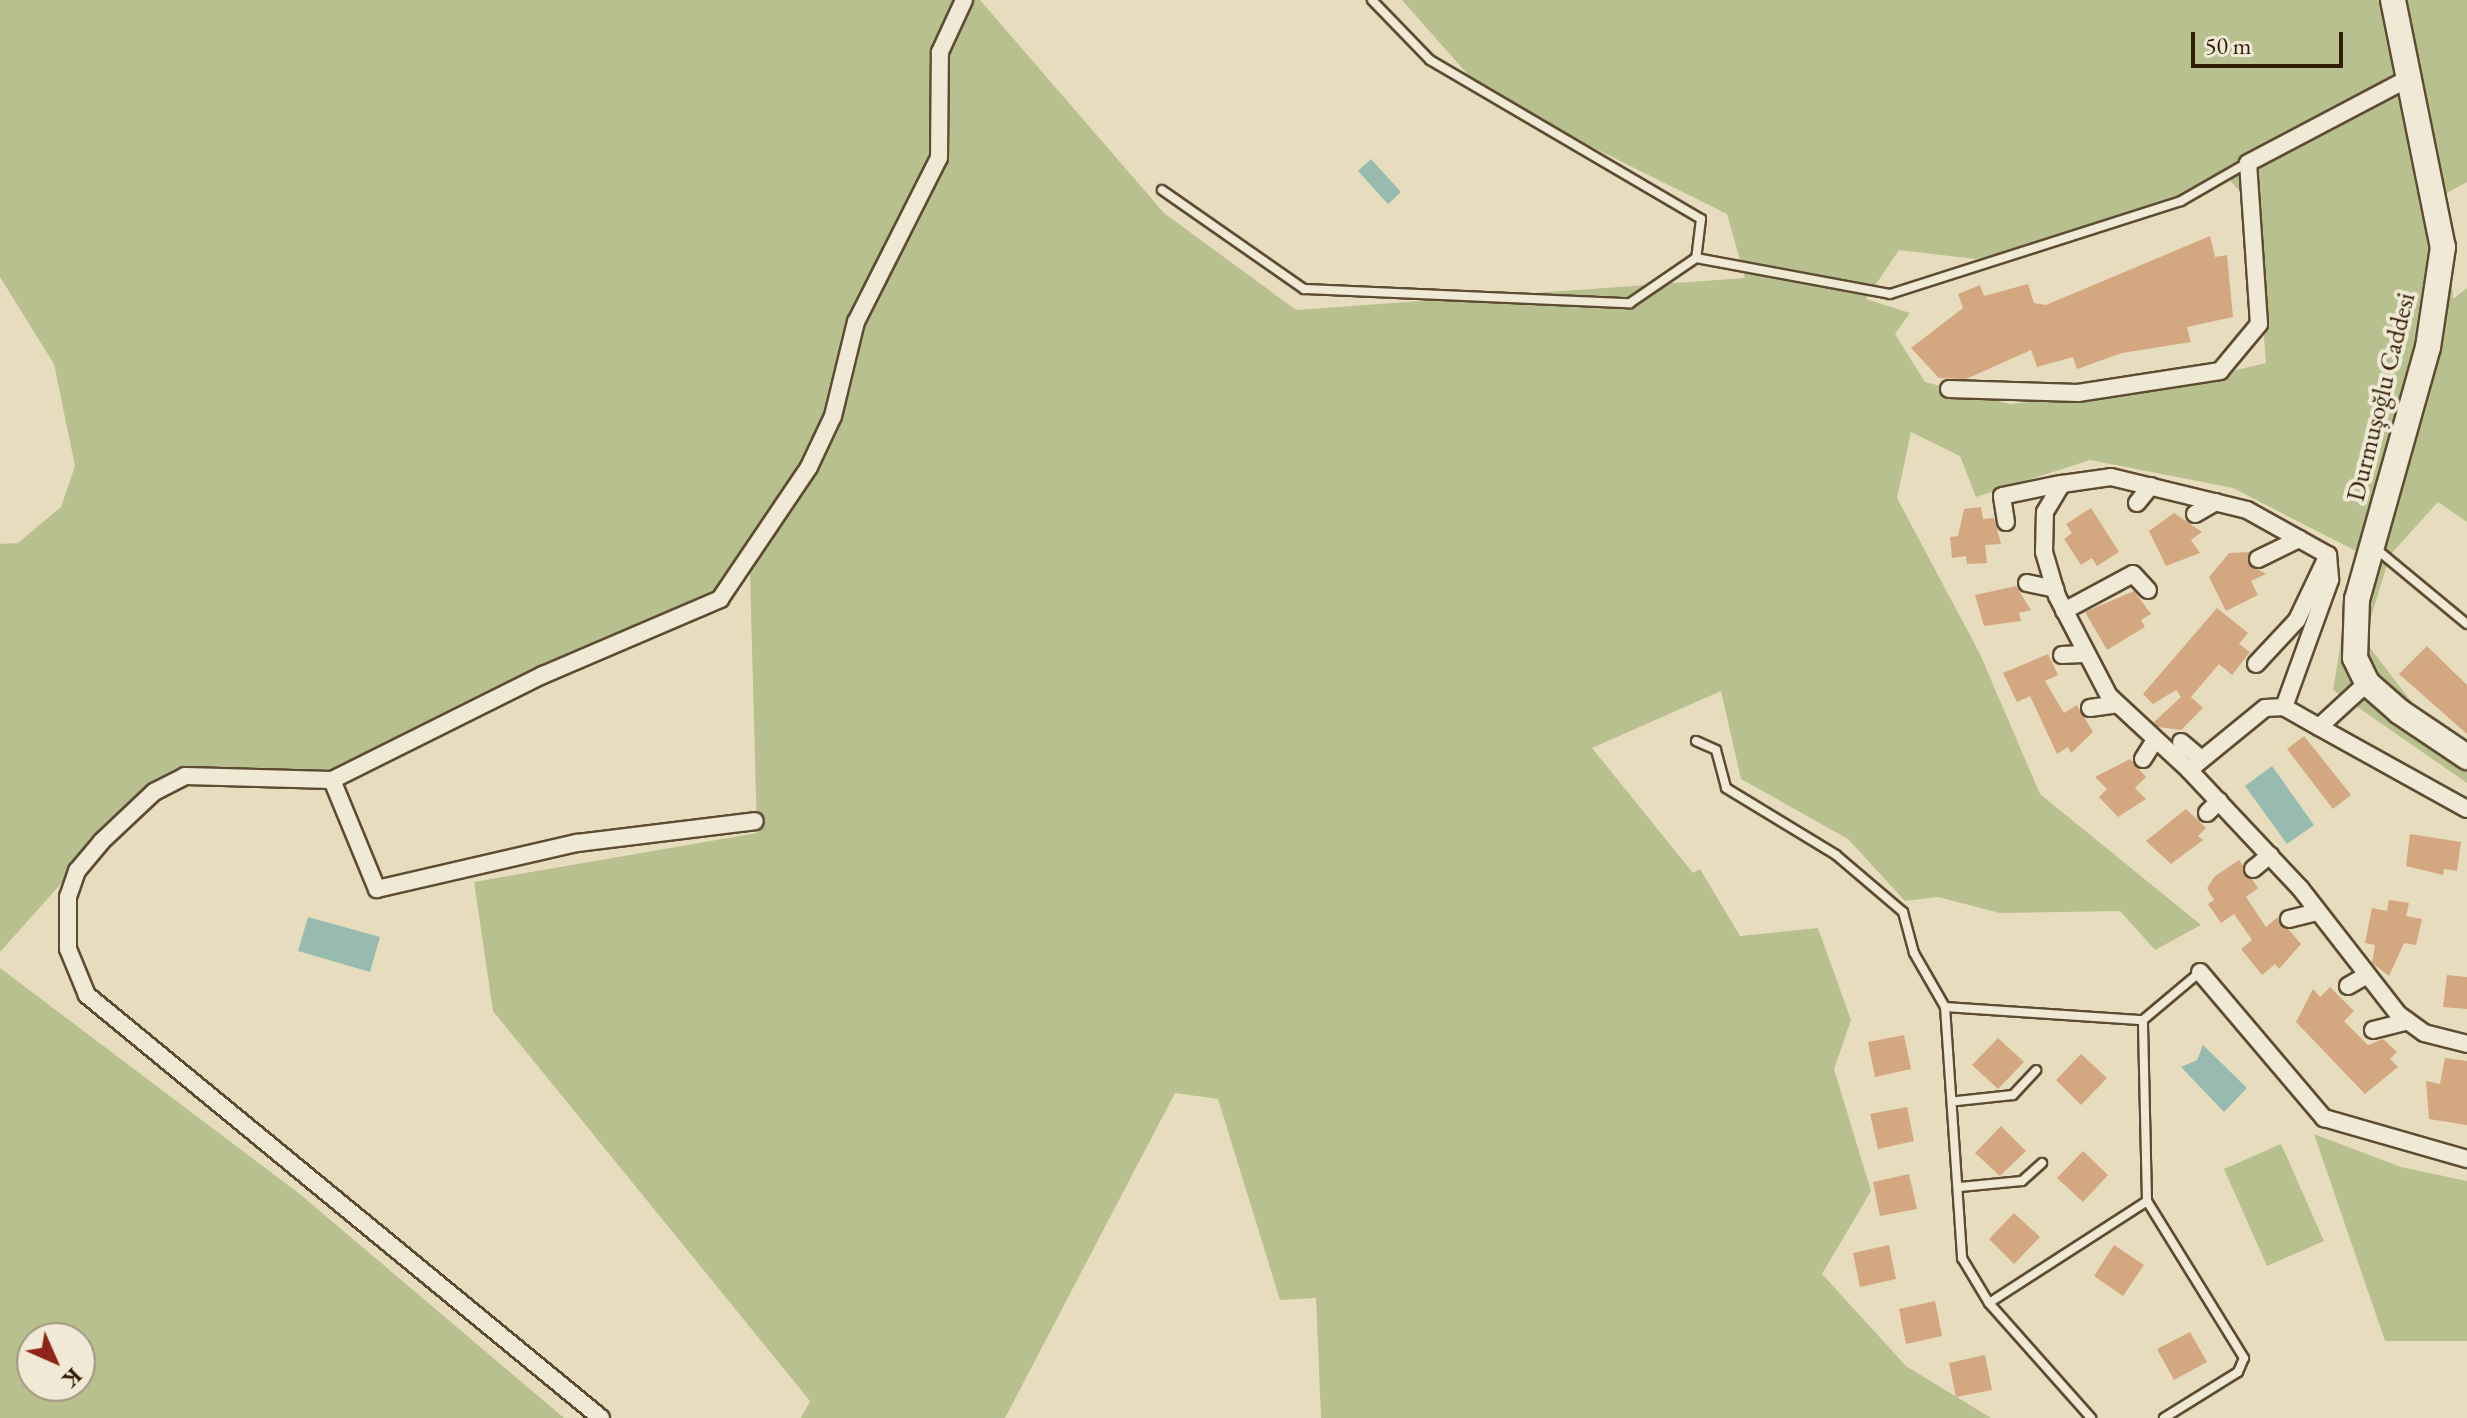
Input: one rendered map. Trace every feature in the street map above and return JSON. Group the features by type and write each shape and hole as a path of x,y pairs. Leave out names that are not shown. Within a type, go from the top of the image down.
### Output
{"street":[{"path":"601,1418 87,995 68,949 68,897 77,871 154,792 185,776 332,780 543,675 720,599 809,467 833,416 856,322 939,158 940,52 964,0"},
{"name":"Durmuşoğlu Caddesi","path":"2367,683 2355,658 2357,599 2428,347 2443,247 2393,0"},
{"path":"1949,389 2078,393 2220,371 2259,324 2248,163 2407,79"},
{"path":"2006,522 2002,496 2111,477 2216,502 2328,555"},
{"path":"2062,484 2045,512 2044,552 2055,589 2083,654 2117,704 2153,743 2195,764"},
{"path":"2137,503 2151,486"},
{"path":"2195,514 2216,502"},
{"path":"2258,559 2299,539"},
{"path":"2256,664 2297,620 2328,555"},
{"path":"2284,707 2330,580 2328,555"},
{"path":"2064,611 2133,574 2148,590"},
{"path":"2027,583 2055,589"},
{"path":"2062,655 2083,654"},
{"path":"2319,727 2367,683 2467,757"},
{"path":"2090,708 2117,704"},
{"path":"2195,764 2244,719 2284,707 2467,809"},
{"path":"2181,742 2195,764 2213,807 2270,855 2349,955 2367,969 2408,1021 2424,1033 2467,1053"},
{"path":"2143,759 2153,743"},
{"path":"332,780 377,889 577,843 755,821"},
{"path":"2253,869 2270,855"},
{"path":"2289,919 2317,912"},
{"path":"2348,986 2367,969"},
{"path":"2200,972 2324,1118 2467,1159"},
{"path":"2373,1030 2408,1021"},
{"path":"2424,1033 2467,1044"}],"lane":[{"path":"1372,0 1430,60 1701,219 1696,258"},
{"path":"1162,190 1304,289 1630,303 1696,258 1890,294 2167,206 2248,163"},
{"path":"2372,545 2467,624"},
{"path":"1696,741 1716,750 1726,788 1836,855 1903,912 1914,953 1945,1007 1957,1101 1962,1258 1989,1303 2091,1418"},
{"path":"1945,1007 2143,1020 2200,972"},
{"path":"2143,1020 2147,1201 2244,1358 2238,1372 2164,1418"},
{"path":"1957,1101 2013,1095 2036,1070"},
{"path":"1960,1187 2022,1181 2042,1163"},
{"path":"1989,1303 2147,1201"}],"green space":[{"path":"0,0 980,0 1164,213 1296,310 1745,278 1727,214 1485,94 1402,0 2467,0 2467,182 2445,194 2453,299 2467,288 2467,522 2438,502 2390,555 2364,640 2424,718 2467,747 2467,783 2333,690 2356,551 2233,488 2090,460 1976,497 1960,456 1911,432 1897,498 1979,652 2040,794 2201,925 2155,950 2120,911 2000,913 1938,897 1905,901 1848,839 1741,779 1721,691 1592,748 1693,873 1700,869 1740,936 1818,928 1851,1020 1834,1069 1871,1191 1822,1274 1906,1366 1991,1418 1321,1418 1316,1298 1280,1300 1218,1099 1175,1093 1005,1418 801,1418 810,1401 493,1011 474,882 757,833 750,573 377,769 150,784 0,952 0,544 18,543 61,507 75,466 54,364 0,277","holes":["2228,178 2254,208 2266,363 2156,389 2010,404 1925,382 1895,334 1910,313 1866,299 1899,250 1975,259 2015,251"]},
{"path":"0,968 301,1195 564,1418 0,1418"},
{"path":"2314,1134 2401,1167 2467,1181 2467,1341 2385,1341"},
{"path":"2281,1144 2324,1241 2267,1266 2224,1169"}],"water":[{"path":"1371,159 1401,192 1388,204 1358,171"},
{"path":"2272,766 2314,825 2287,844 2245,786"},
{"path":"308,917 380,937 370,972 298,951"},
{"path":"2203,1045 2247,1088 2224,1112 2181,1067 2197,1060"}],"building":[{"path":"2210,236 2215,257 2227,255 2233,317 2187,327 2191,342 2122,353 2077,369 2073,357 2037,367 2031,350 1966,379 1939,378 1911,348 1963,308 1958,294 1980,285 1984,296 2028,284 2034,303 2046,305"},
{"path":"1981,507 1983,519 1994,518 2001,544 1985,545 1987,563 1967,564 1966,556 1952,558 1950,537 1958,536 1964,509"},
{"path":"2091,508 2119,552 2097,566 2092,558 2081,565 2064,539 2072,533 2066,524"},
{"path":"2174,513 2202,532 2191,540 2200,553 2166,566 2149,531"},
{"path":"2250,552 2249,564 2266,574 2251,581 2258,595 2226,611 2209,577 2229,553"},
{"path":"2016,586 2031,610 2019,613 2021,621 1984,626 1975,595"},
{"path":"2134,591 2151,614 2141,620 2145,627 2107,650 2085,612"},
{"path":"2217,608 2248,633 2239,644 2250,652 2232,675 2219,664 2191,697 2203,708 2181,730 2158,727 2154,722 2181,697 2176,690 2153,704 2143,694"},
{"path":"2427,646 2467,685 2467,734 2399,674"},
{"path":"2048,654 2058,675 2045,681 2064,713 2077,705 2093,732 2071,753 2068,747 2057,754 2030,696 2017,702 2003,673"},
{"path":"2304,736 2351,795 2333,809 2287,749"},
{"path":"2130,759 2146,777 2135,788 2146,799 2118,817 2099,797 2107,789 2095,777"},
{"path":"2186,809 2206,828 2198,836 2203,840 2171,864 2146,841"},
{"path":"2410,834 2461,842 2457,871 2444,869 2443,875 2406,866"},
{"path":"2239,860 2258,888 2246,897 2266,927 2278,917 2301,944 2279,969 2275,964 2262,975 2241,949 2252,940 2234,914 2221,923 2208,904 2214,900 2207,888 2215,876"},
{"path":"2389,900 2409,903 2406,916 2422,919 2416,945 2404,943 2389,976 2372,963 2375,945 2365,943 2372,908 2387,911"},
{"path":"2447,975 2467,977 2467,1009 2443,1007"},
{"path":"2330,987 2354,1011 2344,1021 2368,1045 2383,1039 2397,1052 2390,1059 2398,1067 2365,1094 2296,1022 2313,989 2320,997"},
{"path":"1904,1035 1911,1069 1875,1077 1868,1042"},
{"path":"1998,1038 2024,1062 1998,1089 1972,1065"},
{"path":"2081,1054 2107,1078 2081,1105 2056,1080"},
{"path":"2445,1058 2467,1061 2467,1125 2429,1119 2426,1081 2440,1084"},
{"path":"1907,1107 1914,1141 1878,1149 1870,1114"},
{"path":"2001,1126 2026,1151 2000,1176 1975,1153"},
{"path":"2083,1151 2108,1175 2083,1202 2057,1178"},
{"path":"1909,1174 1917,1209 1880,1216 1873,1182"},
{"path":"2014,1213 2040,1237 2014,1264 1989,1239"},
{"path":"1889,1245 1896,1279 1860,1287 1853,1253"},
{"path":"2114,1245 2144,1265 2123,1296 2094,1276"},
{"path":"1935,1301 1942,1336 1906,1344 1899,1309"},
{"path":"2190,1332 2207,1362 2174,1380 2157,1349"},
{"path":"1985,1355 1992,1390 1956,1397 1949,1363"}]}
